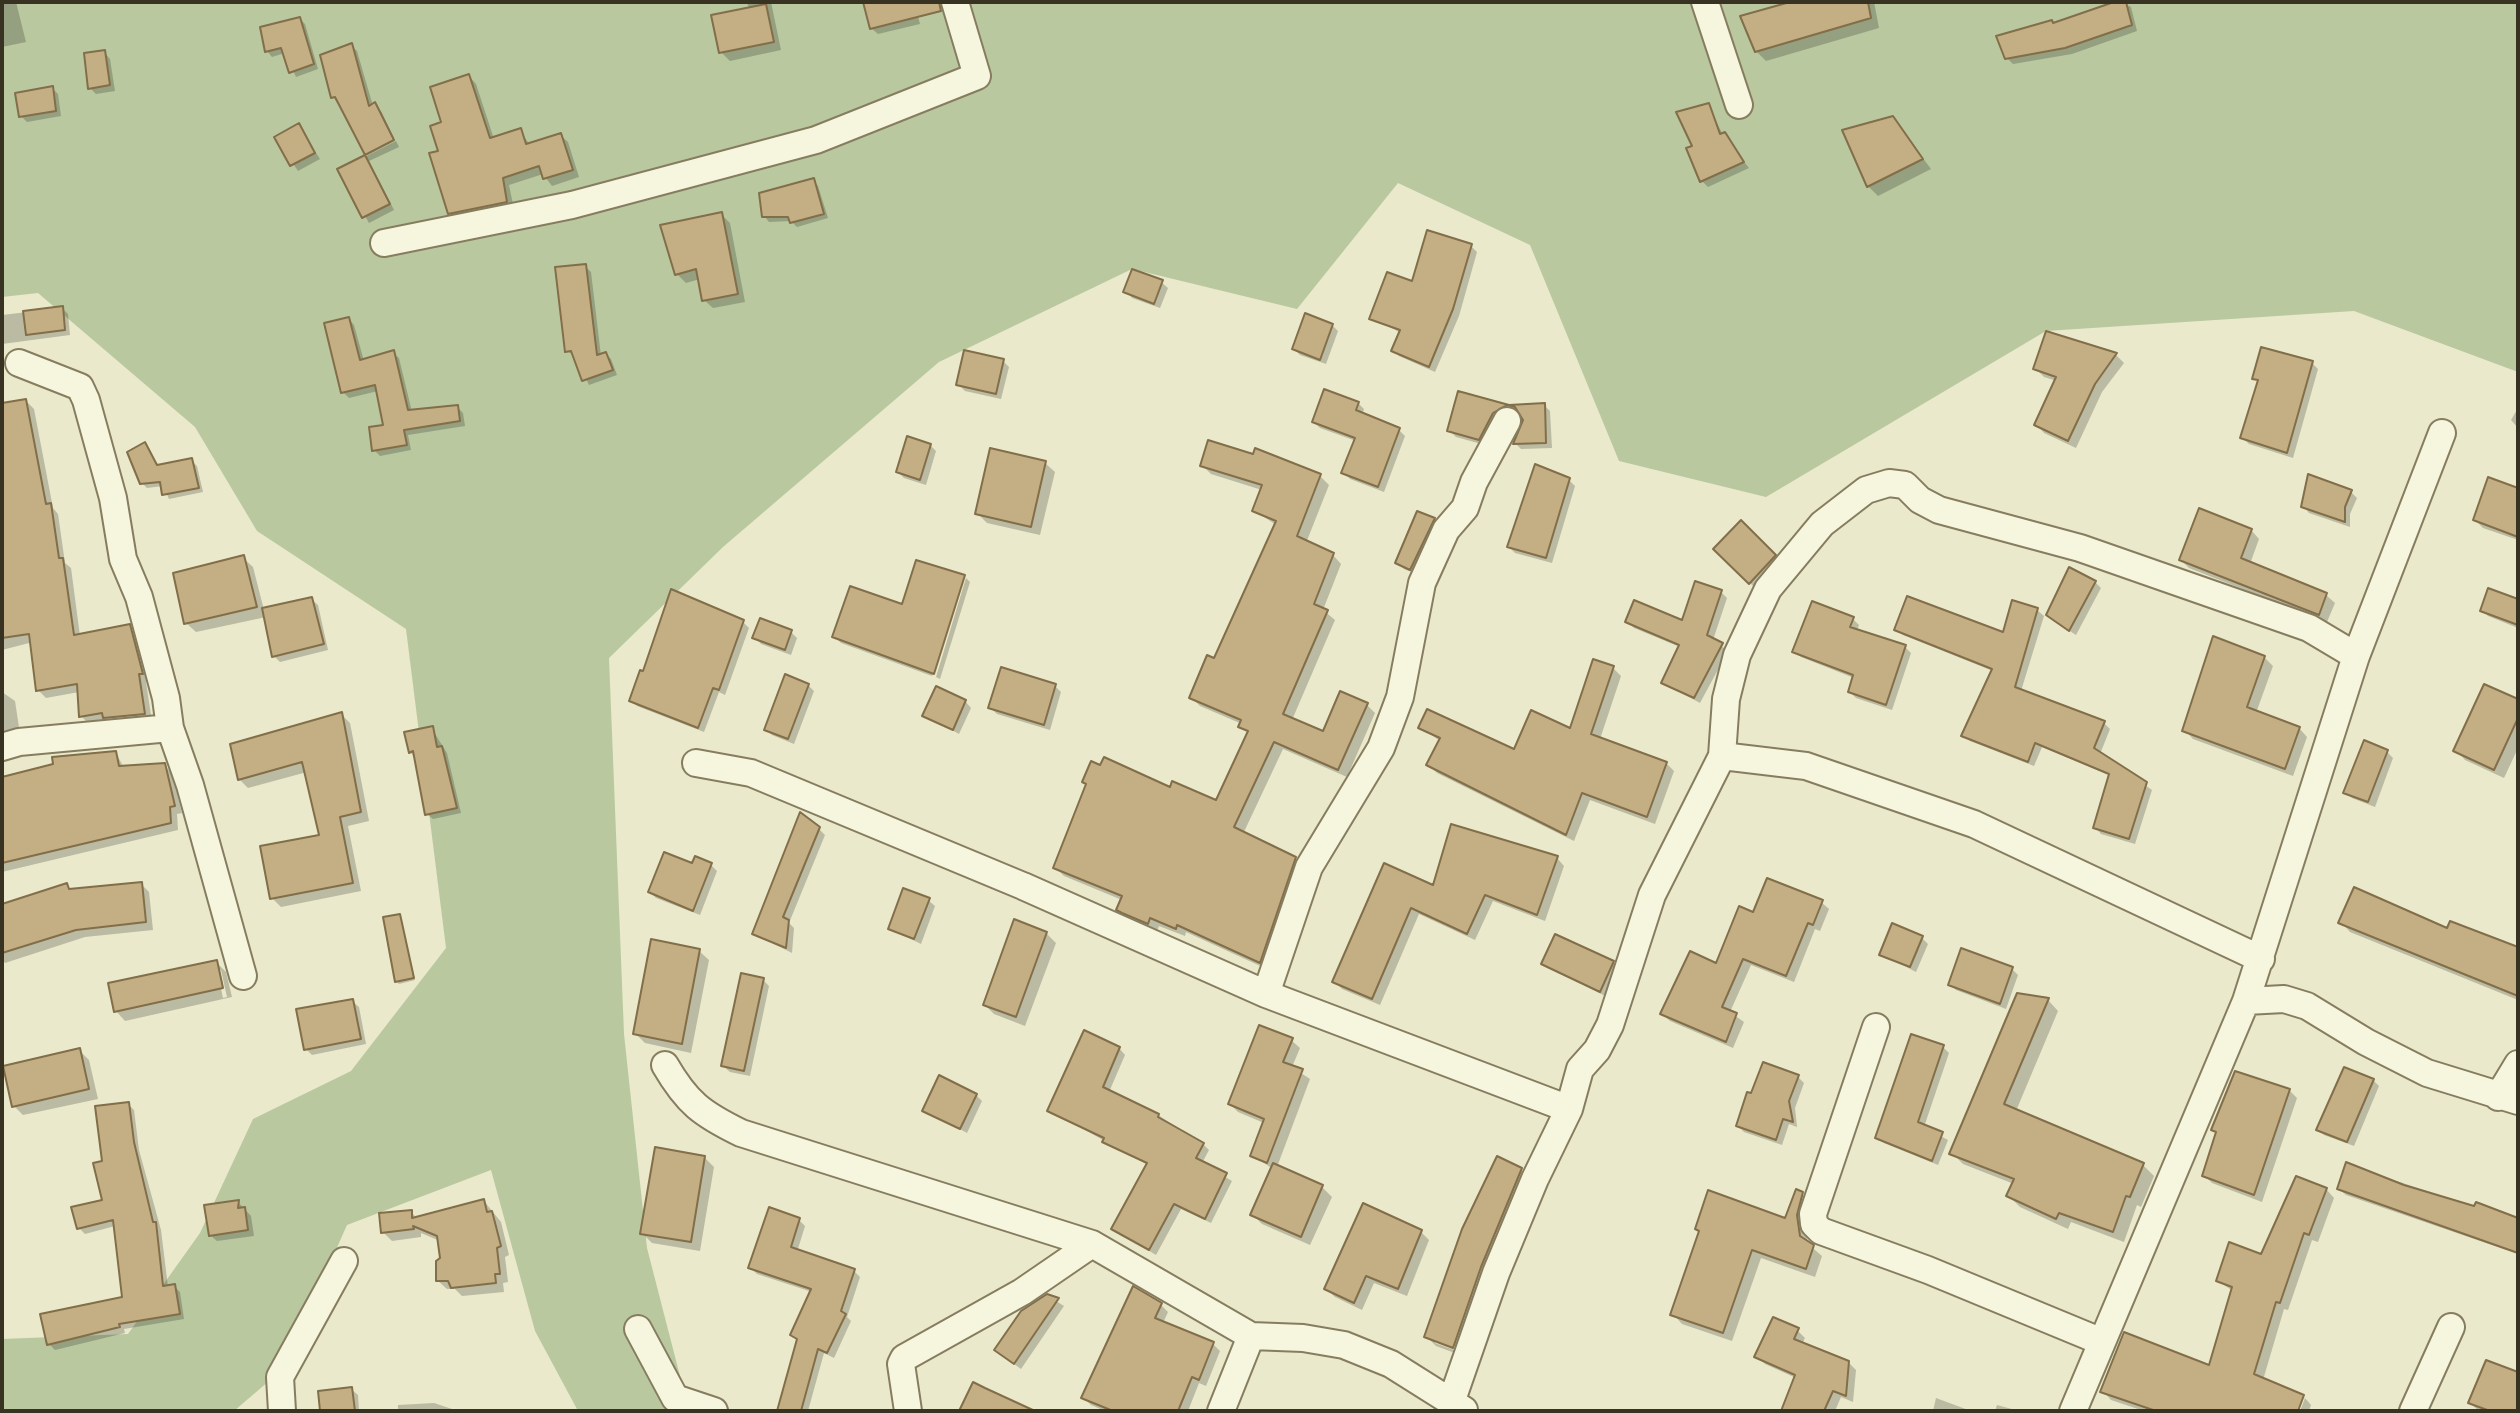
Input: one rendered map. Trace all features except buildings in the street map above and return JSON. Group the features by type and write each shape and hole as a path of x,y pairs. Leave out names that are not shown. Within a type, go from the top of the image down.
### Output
{"street":[{"path":"384,243 572,205 816,140 977,76 955,2"},
{"path":"1705,2 1739,105"},
{"path":"19,363 80,387 86,400 113,498 123,559 139,597 157,660 170,728 190,785 243,976"},
{"path":"1266,994 1309,867 1386,735 1400,697 1422,583 1446,530 1465,508 1474,482 1507,421"},
{"path":"2073,1411 2246,1001 2356,656 2442,433"},
{"path":"665,1065 681,1093 703,1115 741,1133 1092,1244 1251,1336 1303,1338 1344,1345 1391,1364 1459,1405 1496,1273 1535,1179 1569,1109 1580,1069 1597,1050 1610,1025 1652,895 1722,756 1726,699 1737,655 1768,589 1822,524 1866,490 1889,483 1905,485 1920,500 1939,510 2080,548 2309,628 2356,656"},
{"path":"2,747 19,742 170,728"},
{"path":"1722,756 1806,766 1974,824 2261,959"},
{"path":"696,763 751,773 1023,886 1266,994 1569,1109"},
{"path":"2246,1001 2284,999 2307,1006 2366,1042 2427,1073 2508,1099 2518,1064"},
{"path":"1876,1027 1813,1214 1814,1224 1821,1231 1928,1270 2100,1341"},
{"path":"908,1411 901,1364 904,1358 1022,1292 1092,1244"},
{"path":"282,1411 280,1377 344,1261"},
{"path":"2413,1411 2451,1327"},
{"path":"638,1329 675,1398 714,1411"},
{"path":"1221,1411 1251,1336"}],"green space":[{"path":"2,2 2518,2 2518,372 2354,311 2046,331 1766,497 1619,461 1530,245 1398,183 1297,309 1132,269 939,362 723,547 609,658 624,1034 647,1248 689,1411 578,1411 535,1331 491,1170 347,1225 283,1369 234,1411 2,1411 2,1339 128,1334 200,1233 253,1119 351,1071 446,948 406,629 257,531 195,427 38,293 2,297"}]}
